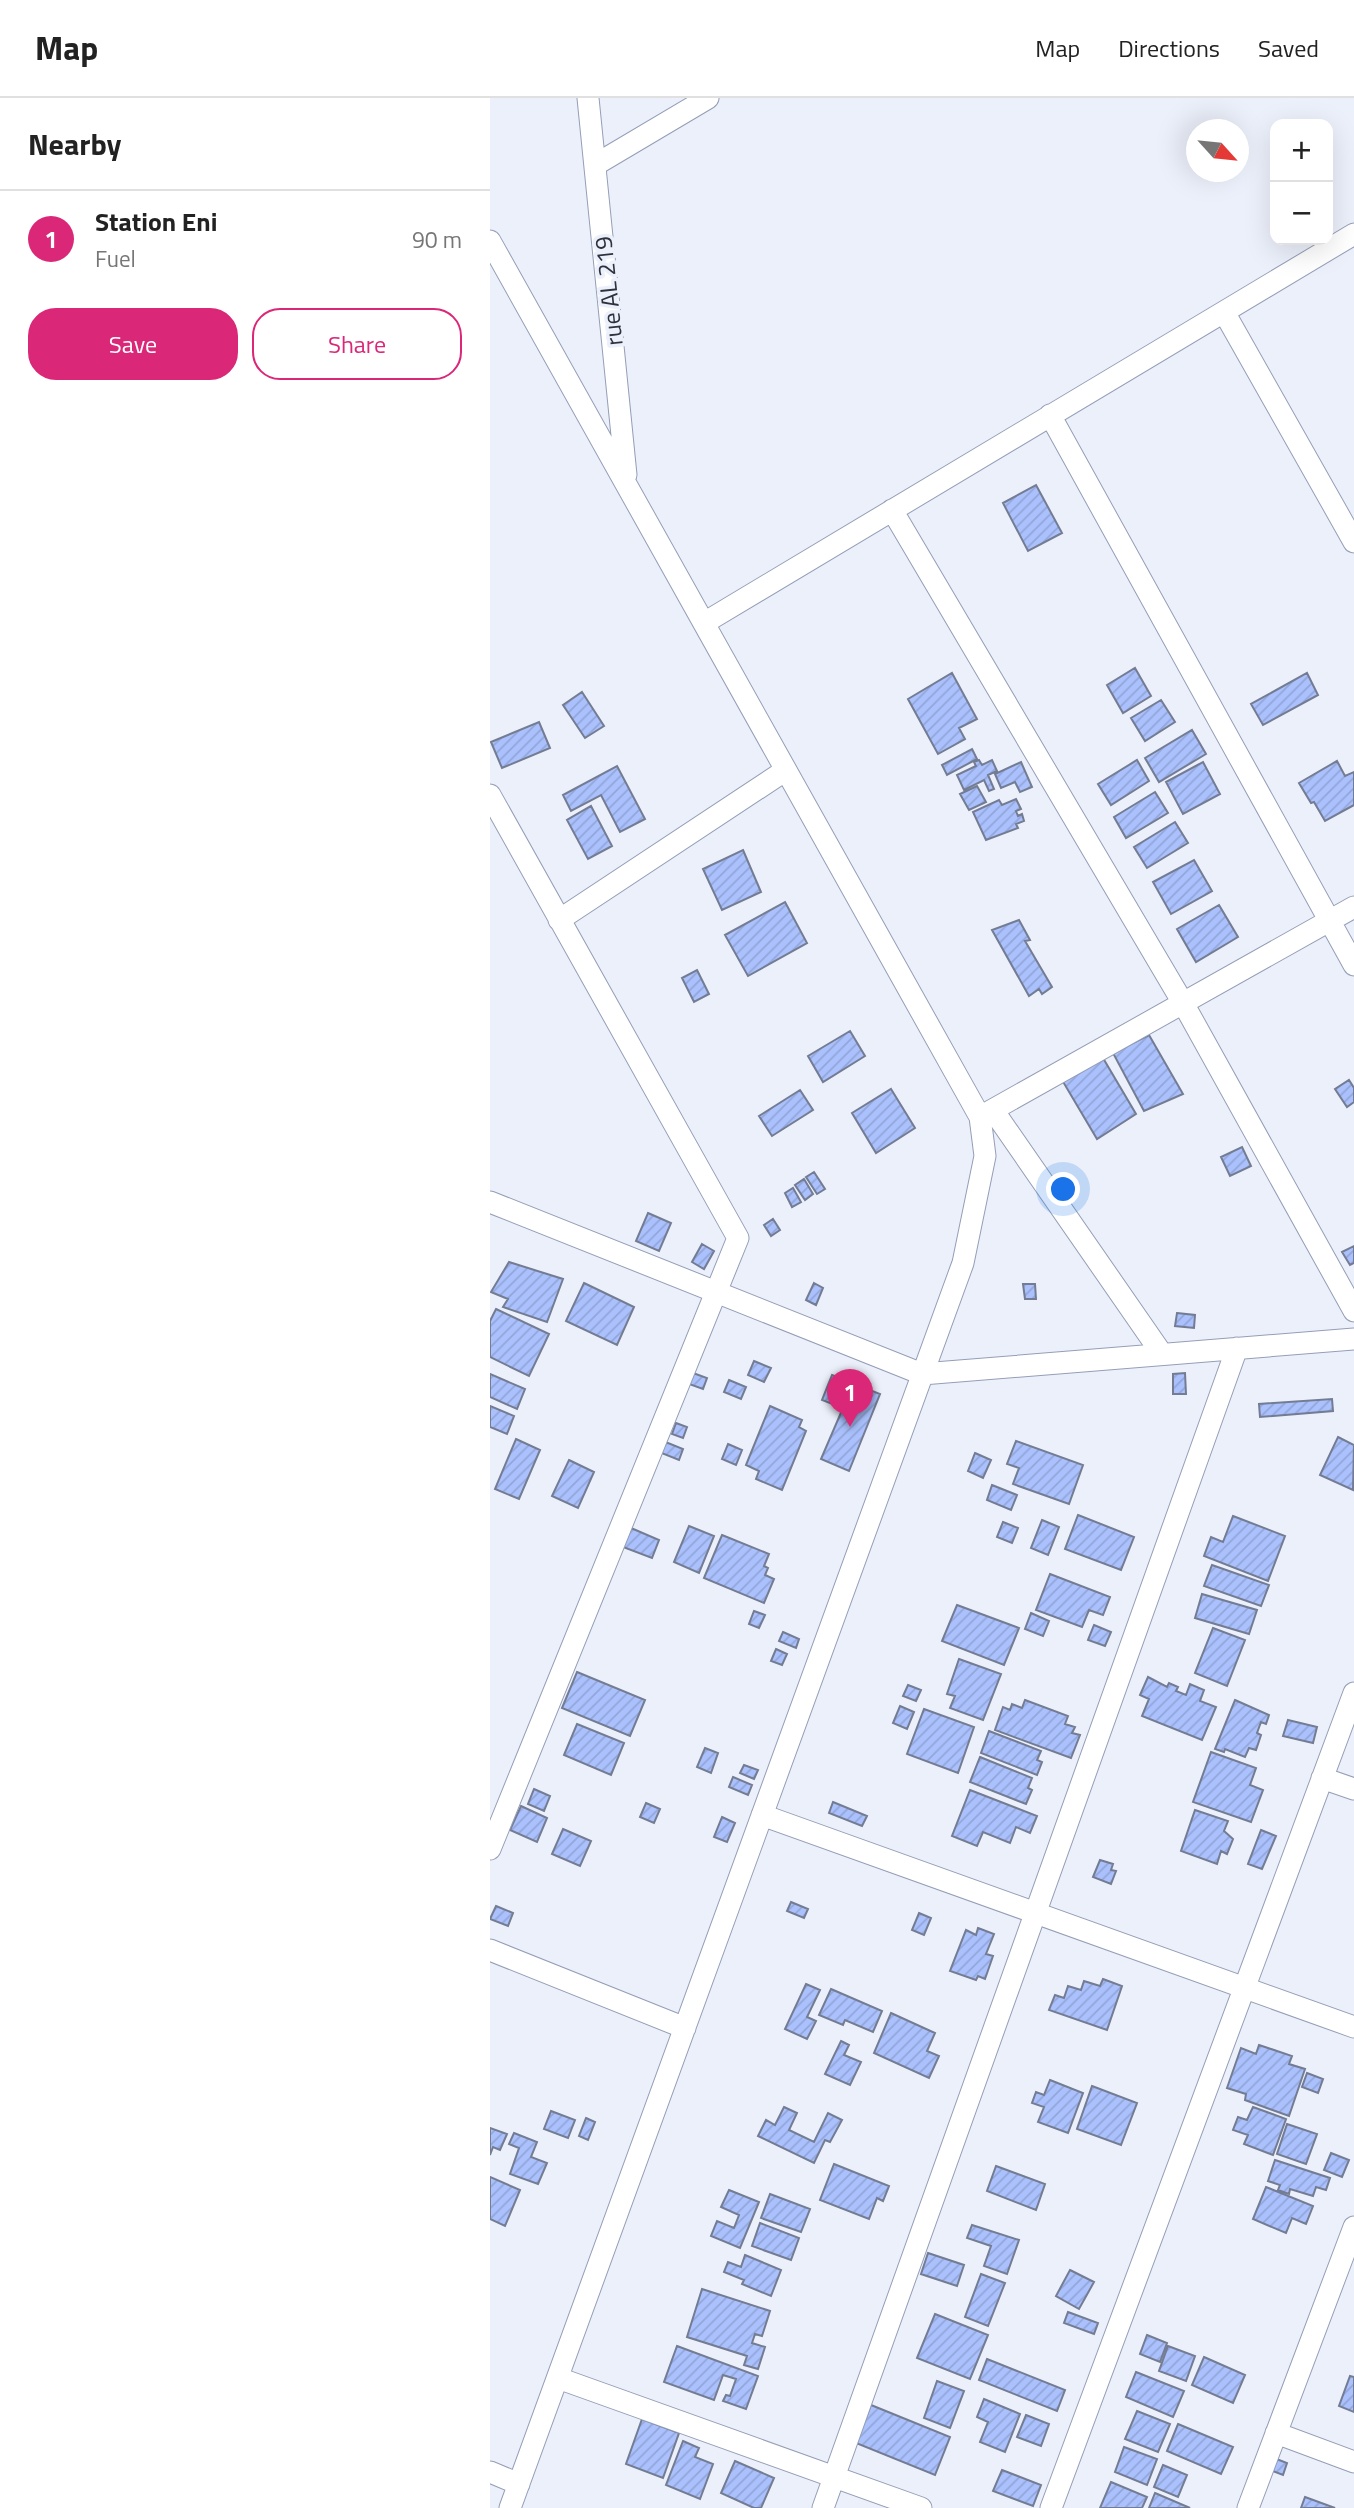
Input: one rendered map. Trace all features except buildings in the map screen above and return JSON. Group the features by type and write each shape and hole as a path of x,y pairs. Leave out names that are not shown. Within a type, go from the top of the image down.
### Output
{"street":[{"name":"rue AL 219","path":"589,98 627,484"},
{"path":"595,165 708,98"},
{"path":"704,623 1354,234"},
{"path":"492,249 786,770 986,1113 1162,1354"},
{"path":"1224,312 1354,542"},
{"path":"1050,415 1354,965"},
{"path":"892,510 1183,1003 1354,1311"},
{"path":"559,919 786,770"},
{"path":"490,795 738,1238 490,1849"},
{"path":"986,1113 1354,907"},
{"path":"510,2508 963,1263 985,1156 986,1113"},
{"path":"490,1202 922,1374 1354,1339"},
{"path":"823,2508 1237,1348"},
{"path":"1051,2508 1354,1693"},
{"path":"1322,1778 1354,1789"},
{"path":"762,1815 1354,2027"},
{"path":"490,1950 685,2028"},
{"path":"1248,2508 1276,2433 1346,2273 1354,2227"},
{"path":"558,2378 920,2508"},
{"path":"1276,2433 1354,2462"},
{"path":"490,2472 519,2484"}],"place":[{"name":"Station Eni","path":"850,1427"}]}
